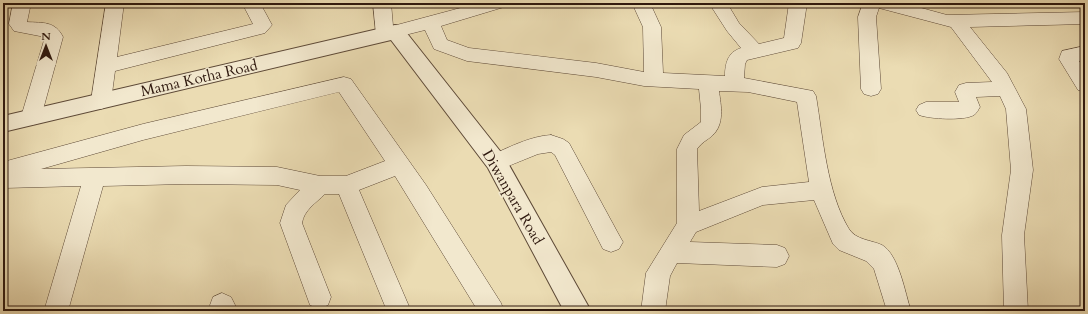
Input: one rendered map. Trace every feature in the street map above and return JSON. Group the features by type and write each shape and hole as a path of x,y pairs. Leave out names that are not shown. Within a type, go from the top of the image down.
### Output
{"street":[{"path":"22,3 18,24 20,27 47,30 52,33 54,37 32,117"},
{"path":"101,101 115,3"},
{"path":"106,66 259,30 263,25 251,3"},
{"path":"382,3 390,33 431,23 498,3"},
{"path":"641,3 652,27 654,80"},
{"path":"718,3 733,27 755,52"},
{"path":"734,84 736,62 737,58 741,55 792,43 798,3"},
{"path":"871,90 867,17 872,3"},
{"path":"882,3 947,21 1079,18"},
{"path":"1058,3 1079,18"},
{"path":"954,20 1000,78 1016,109 1022,170 1013,235 1016,311"},
{"path":"431,23 440,44 467,54 596,70 654,80 748,85 806,96 821,190 841,237 848,243 874,253 884,263 899,311"},
{"name":"Mama Kotha Road","path":"3,124 390,33"},
{"name":"Diwanpara Road","path":"390,33 496,162 578,311"},
{"path":"1085,53 1069,56 1068,59 1085,85"},
{"path":"653,311 658,272 688,225 687,149 691,141 710,124 711,117 708,83"},
{"path":"3,171 143,132 344,84 400,165 492,311"},
{"path":"926,110 966,110 970,107 965,92 966,90 1006,89"},
{"path":"496,162 541,144 556,144 562,149 611,242"},
{"path":"3,179 186,175 277,176 320,185 346,185 400,165"},
{"path":"56,311 95,177"},
{"path":"319,297 291,223 291,217 293,211 320,185"},
{"path":"346,185 399,311"},
{"path":"688,225 762,196 821,190"},
{"path":"671,252 777,256"}]}
